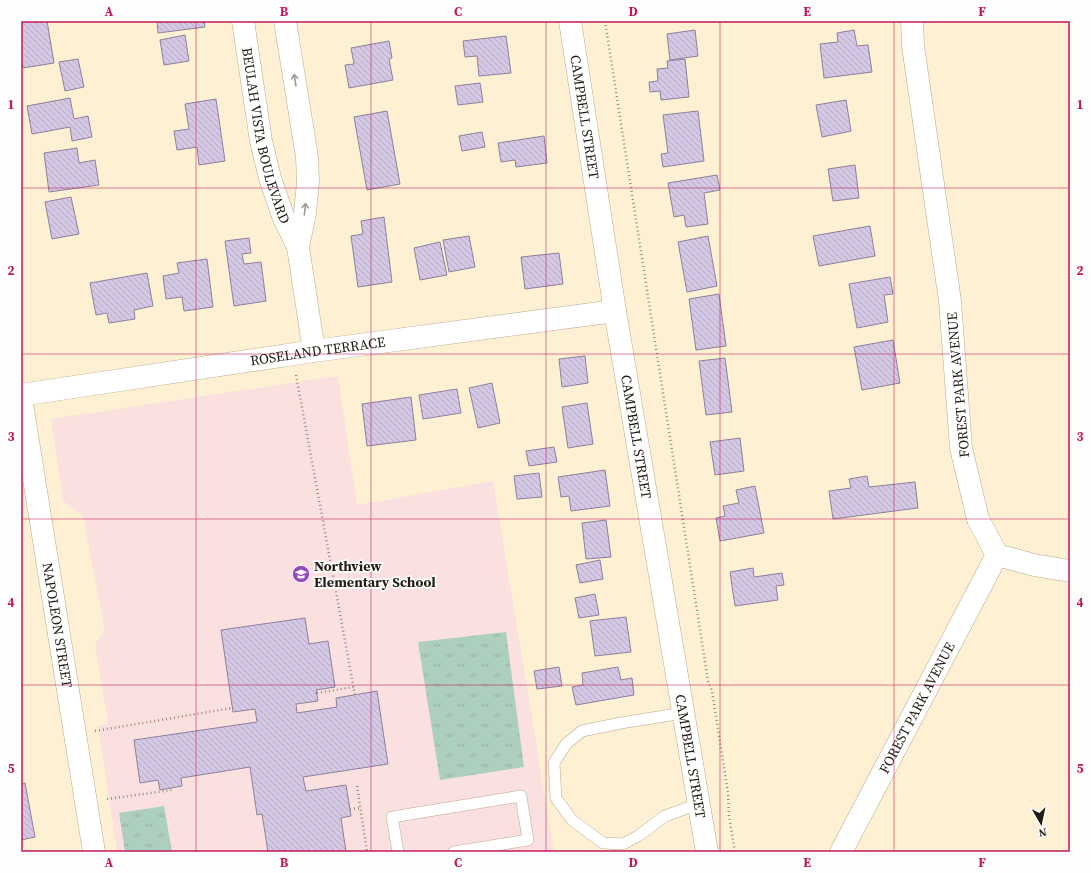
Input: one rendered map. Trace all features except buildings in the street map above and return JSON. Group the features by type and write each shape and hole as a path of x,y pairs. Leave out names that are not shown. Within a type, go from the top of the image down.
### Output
{"street":[{"name":"BEULAH VISTA BOULEVARD","path":"243,21 262,141 270,178 283,216 298,247 314,351"},
{"name":"BEULAH VISTA BOULEVARD","path":"285,21 307,156 308,182 305,213 298,247"},
{"name":"CAMPBELL STREET","path":"570,21 614,311 707,852"},
{"name":"FOREST PARK AVENUE","path":"841,852 997,555 978,519 961,448 950,301 913,46 912,21"},
{"name":"ROSELAND TERRACE","path":"21,396 292,354 614,311"},
{"name":"NAPOLEON STREET","path":"21,396 94,852"},
{"path":"997,555 1034,565 1070,571"}],"lane":[{"path":"683,713 582,731 566,744 554,763 556,798 572,820 603,842 623,844 638,836 666,816 698,804"},
{"path":"398,852 392,817 521,796 528,840 454,852"}],"path":[{"path":"605,21 708,681 712,691 728,793 729,816 735,852"},
{"path":"292,354 355,695"},
{"path":"317,693 354,687"},
{"path":"75,734 232,708"},
{"path":"357,786 367,852"},
{"path":"86,802 172,790 172,788"},
{"path":"350,809 360,808"}],"shaded area":[{"name":"Northview Elementary School","path":"338,376 357,505 493,481 554,852 117,852 98,726 108,724 95,644 105,631 83,516 63,501 51,419"}],"green space":[{"path":"506,632 524,767 440,780 418,642"},
{"path":"164,806 172,852 125,852 119,813"}],"place":[{"name":"Northview Elementary School","path":"301,574"}]}
